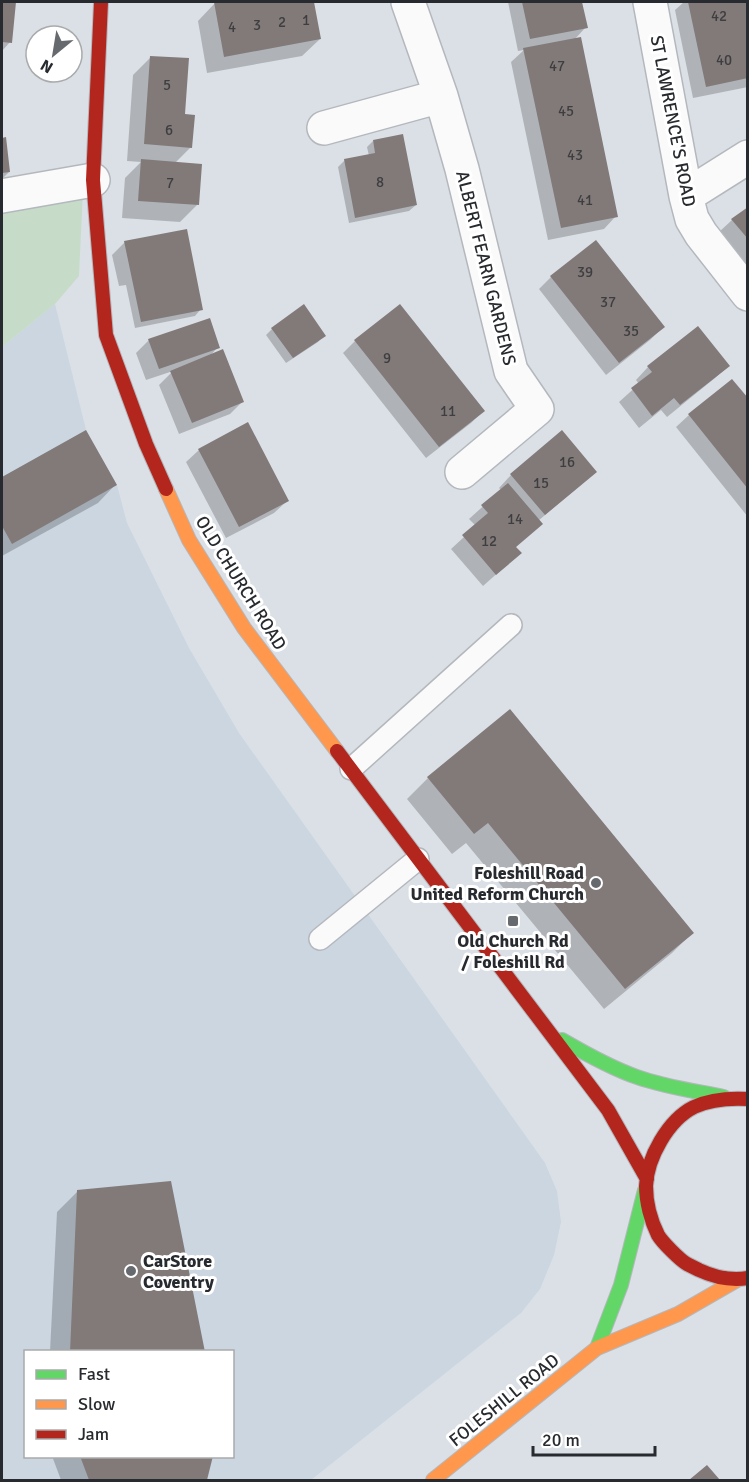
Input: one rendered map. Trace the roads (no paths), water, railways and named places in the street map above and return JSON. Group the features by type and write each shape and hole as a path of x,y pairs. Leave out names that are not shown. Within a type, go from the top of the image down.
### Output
{"main road":[{"name":"OLD CHURCH ROAD","path":"101,2 93,180 106,335 146,444 189,540 238,618 608,1110 647,1182"},
{"name":"OLD CHURCH ROAD","path":"550,1033 595,1059 629,1074 663,1085 741,1098"},
{"path":"597,1348 621,1285 652,1155 663,1136 680,1117 695,1107 741,1098"},
{"path":"647,1182 648,1206 659,1236 686,1263 710,1275 742,1279"},
{"name":"FOLESHILL ROAD","path":"433,1480 597,1348 678,1314 742,1279"}],"street":[{"name":"ALBERT FEARN GARDENS","path":"408,2 441,96 462,169 511,371 537,409 462,472"},
{"name":"ST LAWRENCE'S ROAD","path":"650,2 692,219 747,294"},
{"path":"324,128 441,96"},
{"path":"686,196 747,157"},
{"path":"2,196 93,180"}],"lane":[{"path":"351,770 512,625"},
{"path":"320,939 418,859"}],"place":[{"name":"Foleshill Road United Reform Church","path":"596,883"},
{"name":"Old Church Rd / Foleshill Rd","path":"513,921"},
{"name":"CarStore Coventry","path":"131,1271"}]}
